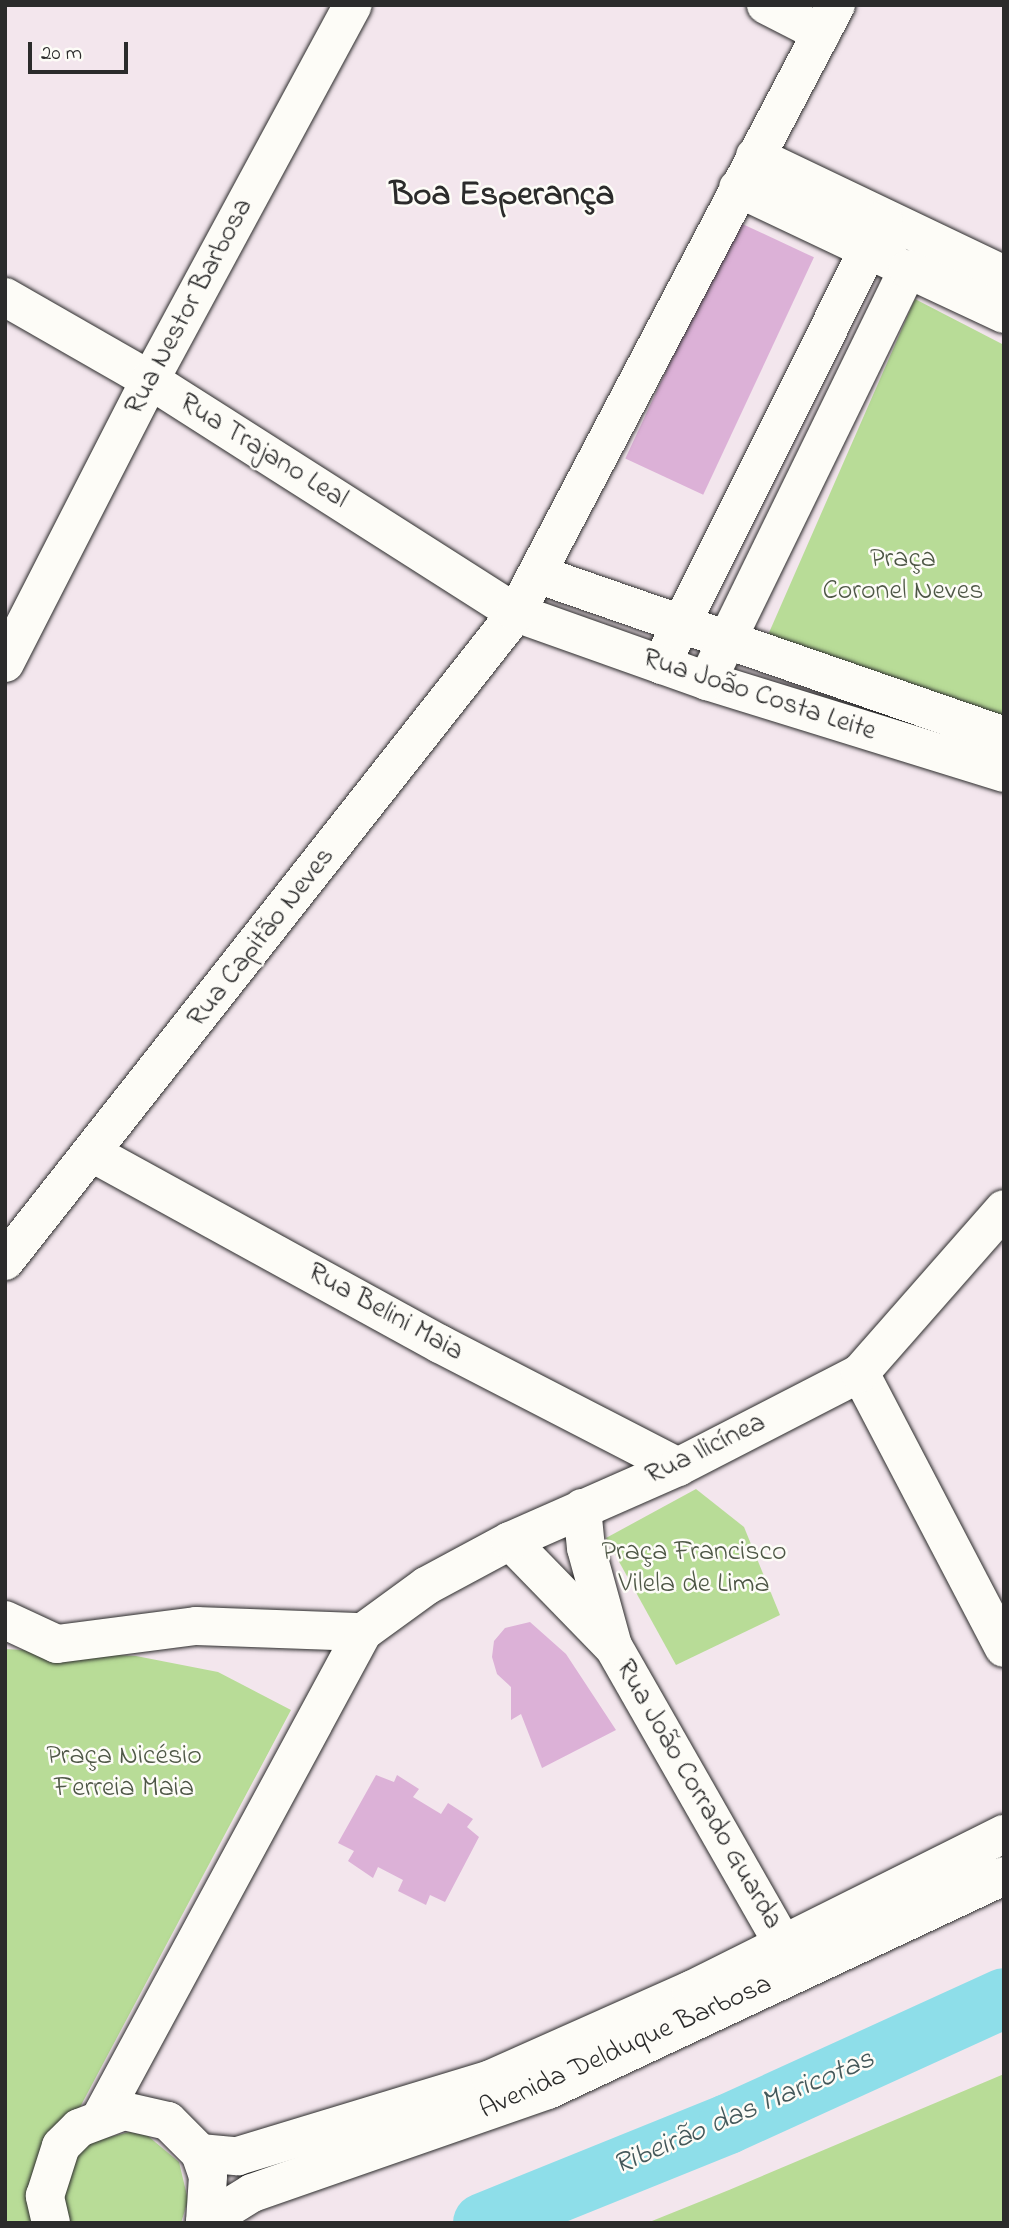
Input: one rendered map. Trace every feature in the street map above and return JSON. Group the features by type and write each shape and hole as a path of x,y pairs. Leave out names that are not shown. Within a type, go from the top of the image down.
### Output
{"street":[{"name":"Rua Nestor Barbosa","path":"5,663 20,616 353,5"},
{"path":"516,613 829,19 766,5"},
{"path":"747,172 915,254 1004,314"},
{"path":"661,665 677,626 875,234"},
{"path":"915,254 1004,275"},
{"path":"707,681 915,254"},
{"name":"Rua Trajano Leal","path":"5,297 150,380 516,613"},
{"name":"Rua João Costa Leite","path":"537,574 677,626 1004,736"},
{"name":"Rua João Costa Leite","path":"516,613 707,681 1004,773"},
{"name":"Rua Capitão Neves","path":"5,1261 94,1154 516,613"},
{"name":"Rua Belini Maia","path":"94,1154 440,1344 678,1466"},
{"name":"Rua Ilicínea","path":"363,1632 426,1586 510,1541 678,1466 860,1373 1004,1209"},
{"path":"860,1373 1004,1648"},
{"name":"Rua João Corrado Guarda","path":"582,1508 586,1548 613,1646 783,1944"},
{"name":"Rua João Corrado Guarda","path":"510,1541 613,1646"},
{"path":"5,1620 57,1644 196,1626 363,1632 102,2115 61,2146 50,2169 46,2196 51,2223"},
{"name":"Avenida Delduque Barbosa","path":"200,2153 238,2156 491,2079 783,1944 1004,1834"},
{"name":"Avenida Delduque Barbosa","path":"205,2222 252,2193 548,2090 1004,1876"},
{"path":"102,2115 147,2113 168,2121 200,2153 208,2176 205,2222"}],"green space":[{"name":"Praça Coronel Neves","path":"915,299 1004,345 1004,719 768,635"},
{"name":"Praça Francisco Vilela de Lima","path":"696,1489 744,1527 780,1615 676,1665 606,1538"},
{"name":"Praça Nicésio Ferreia Maia","path":"5,1649 136,1656 218,1672 291,1710 36,2190 32,2223 5,2223"},
{"path":"1004,2074 1004,2223 647,2223 729,2190"},
{"path":"129,2132 148,2136 179,2162 188,2200 181,2223 69,2223 61,2194 76,2156 90,2142"}],"building":[{"path":"736,221 814,257 703,495 625,458"},
{"path":"530,1622 566,1654 616,1730 542,1768 521,1714 511,1720 511,1687 497,1674 492,1657 494,1641 505,1628"},
{"path":"376,1775 394,1782 397,1775 419,1789 413,1797 441,1814 448,1803 473,1819 467,1827 479,1837 445,1902 430,1895 426,1905 398,1891 403,1880 378,1867 373,1878 348,1861 354,1851 338,1843"}],"waterway":[{"name":"Ribeirão das Maricotas","path":"483,2223 728,2124 1004,1998"}],"district":[{"name":"Boa Esperança","path":"502,196"}]}
